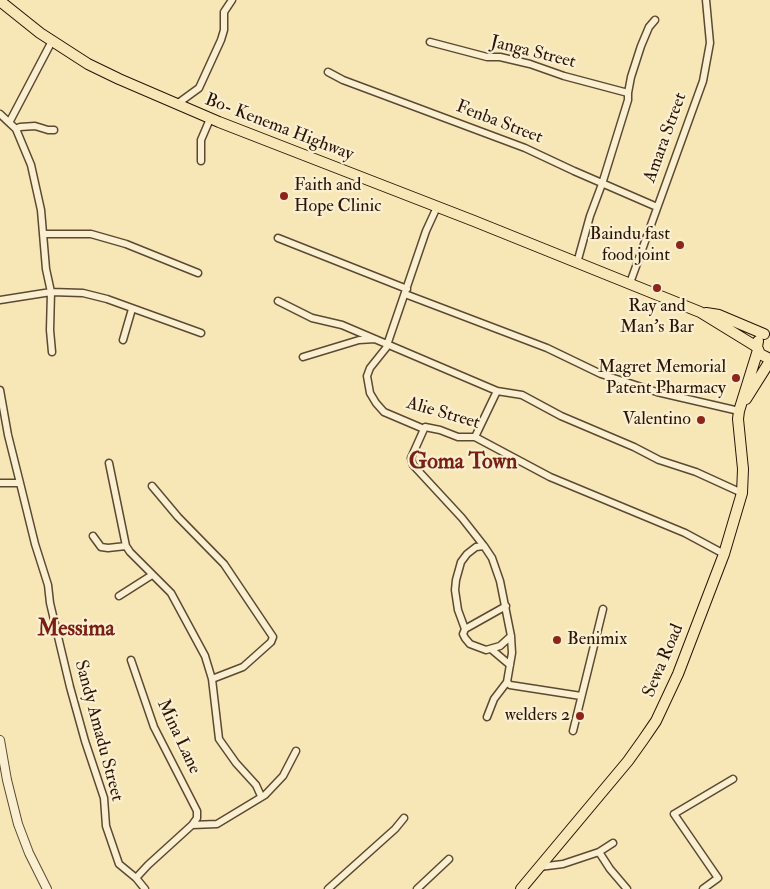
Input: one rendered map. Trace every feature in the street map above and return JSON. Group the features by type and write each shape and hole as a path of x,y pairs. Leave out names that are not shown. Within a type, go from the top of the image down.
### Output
{"main road":[{"name":"Bo- Kenema Highway","path":"0,1 52,41 88,64 176,104 210,119 513,236 700,312"},
{"path":"700,312 719,315 768,332"},
{"path":"700,312 757,349 763,357 770,360 740,409"},
{"name":"Sewa Road","path":"521,889 628,761 656,721 678,674 724,554 742,493 743,469 738,420 758,340 768,332"}],"street":[{"path":"176,104 199,88 221,40 224,30 224,12 232,0"},
{"name":"Amara Street","path":"630,283 703,81 710,43 706,0"},
{"path":"577,263 590,216 628,100 631,76 641,46 655,20"},
{"path":"10,121 13,112 22,99 52,41"},
{"name":"Janga Street","path":"430,42 487,57 500,57 530,64 564,76 628,93"},
{"name":"Fenba Street","path":"328,72 343,80 526,148 602,184 657,207"},
{"path":"0,114 10,121 16,129 32,165 41,210 50,292 52,352"},
{"path":"201,161 201,140 210,119"},
{"path":"16,129 35,126 54,130"},
{"name":"Alie Street","path":"437,207 426,231 386,348 370,368 367,376 370,393 384,412 424,429 425,427 458,436 475,437 550,477 685,533 724,554"},
{"path":"43,234 91,234 126,244 198,273"},
{"path":"278,238 406,292 547,348 601,374 657,392 740,409"},
{"path":"0,300 50,292 82,293 107,299 201,333"},
{"path":"278,301 312,318 342,325 376,338 497,390 522,395 561,416 634,447 659,460 696,472 742,493"},
{"path":"124,340 132,309"},
{"path":"303,357 358,340 376,338"},
{"name":"Sandy Amadu Street","path":"0,390 8,435 35,544 48,585 50,603 70,687 104,798 106,826 119,864 136,878 145,889"},
{"path":"475,437 497,390"},
{"path":"424,429 411,458 413,466 462,518 492,558 506,606 512,636 512,653 507,682 494,699 486,717"},
{"path":"109,463 126,546 171,593 205,656 212,679 219,739 236,763 256,785 261,796"},
{"path":"0,482 20,482"},
{"path":"152,486 178,517 224,564 273,637 271,642 243,667 212,679"},
{"path":"93,536 101,547 126,546"},
{"path":"484,546 476,547 467,554 461,562 456,580 455,590 458,610 464,629 463,634 470,644 486,650 500,646 512,636"},
{"path":"119,596 152,575"},
{"path":"464,629 506,606"},
{"path":"573,731 603,609"},
{"path":"491,649 510,665"},
{"name":"Mina Lane","path":"131,660 154,727 197,811 197,818 192,825"},
{"path":"507,682 510,685 581,696"},
{"path":"0,740 4,781 29,853 47,889"},
{"path":"136,878 192,825 217,824 265,794 283,776 296,751"},
{"path":"704,889 718,878 674,814 733,779"},
{"path":"328,889 395,829 404,818"},
{"path":"539,867 563,864 599,852 613,843"},
{"path":"599,852 626,889"},
{"path":"417,889 449,859"}],"place":[{"name":"Faith and Hope Clinic","path":"284,196"},
{"name":"Baindu fast food joint","path":"680,245"},
{"name":"Ray and Man's Bar","path":"657,288"},
{"name":"Magret Memorial Patent Pharmacy","path":"736,378"},
{"name":"Valentino","path":"701,420"},
{"name":"Benimix","path":"557,640"},
{"name":"welders 2","path":"580,716"}],"district":[{"name":"Goma Town","path":"463,463"},
{"name":"Messima","path":"76,630"}]}
